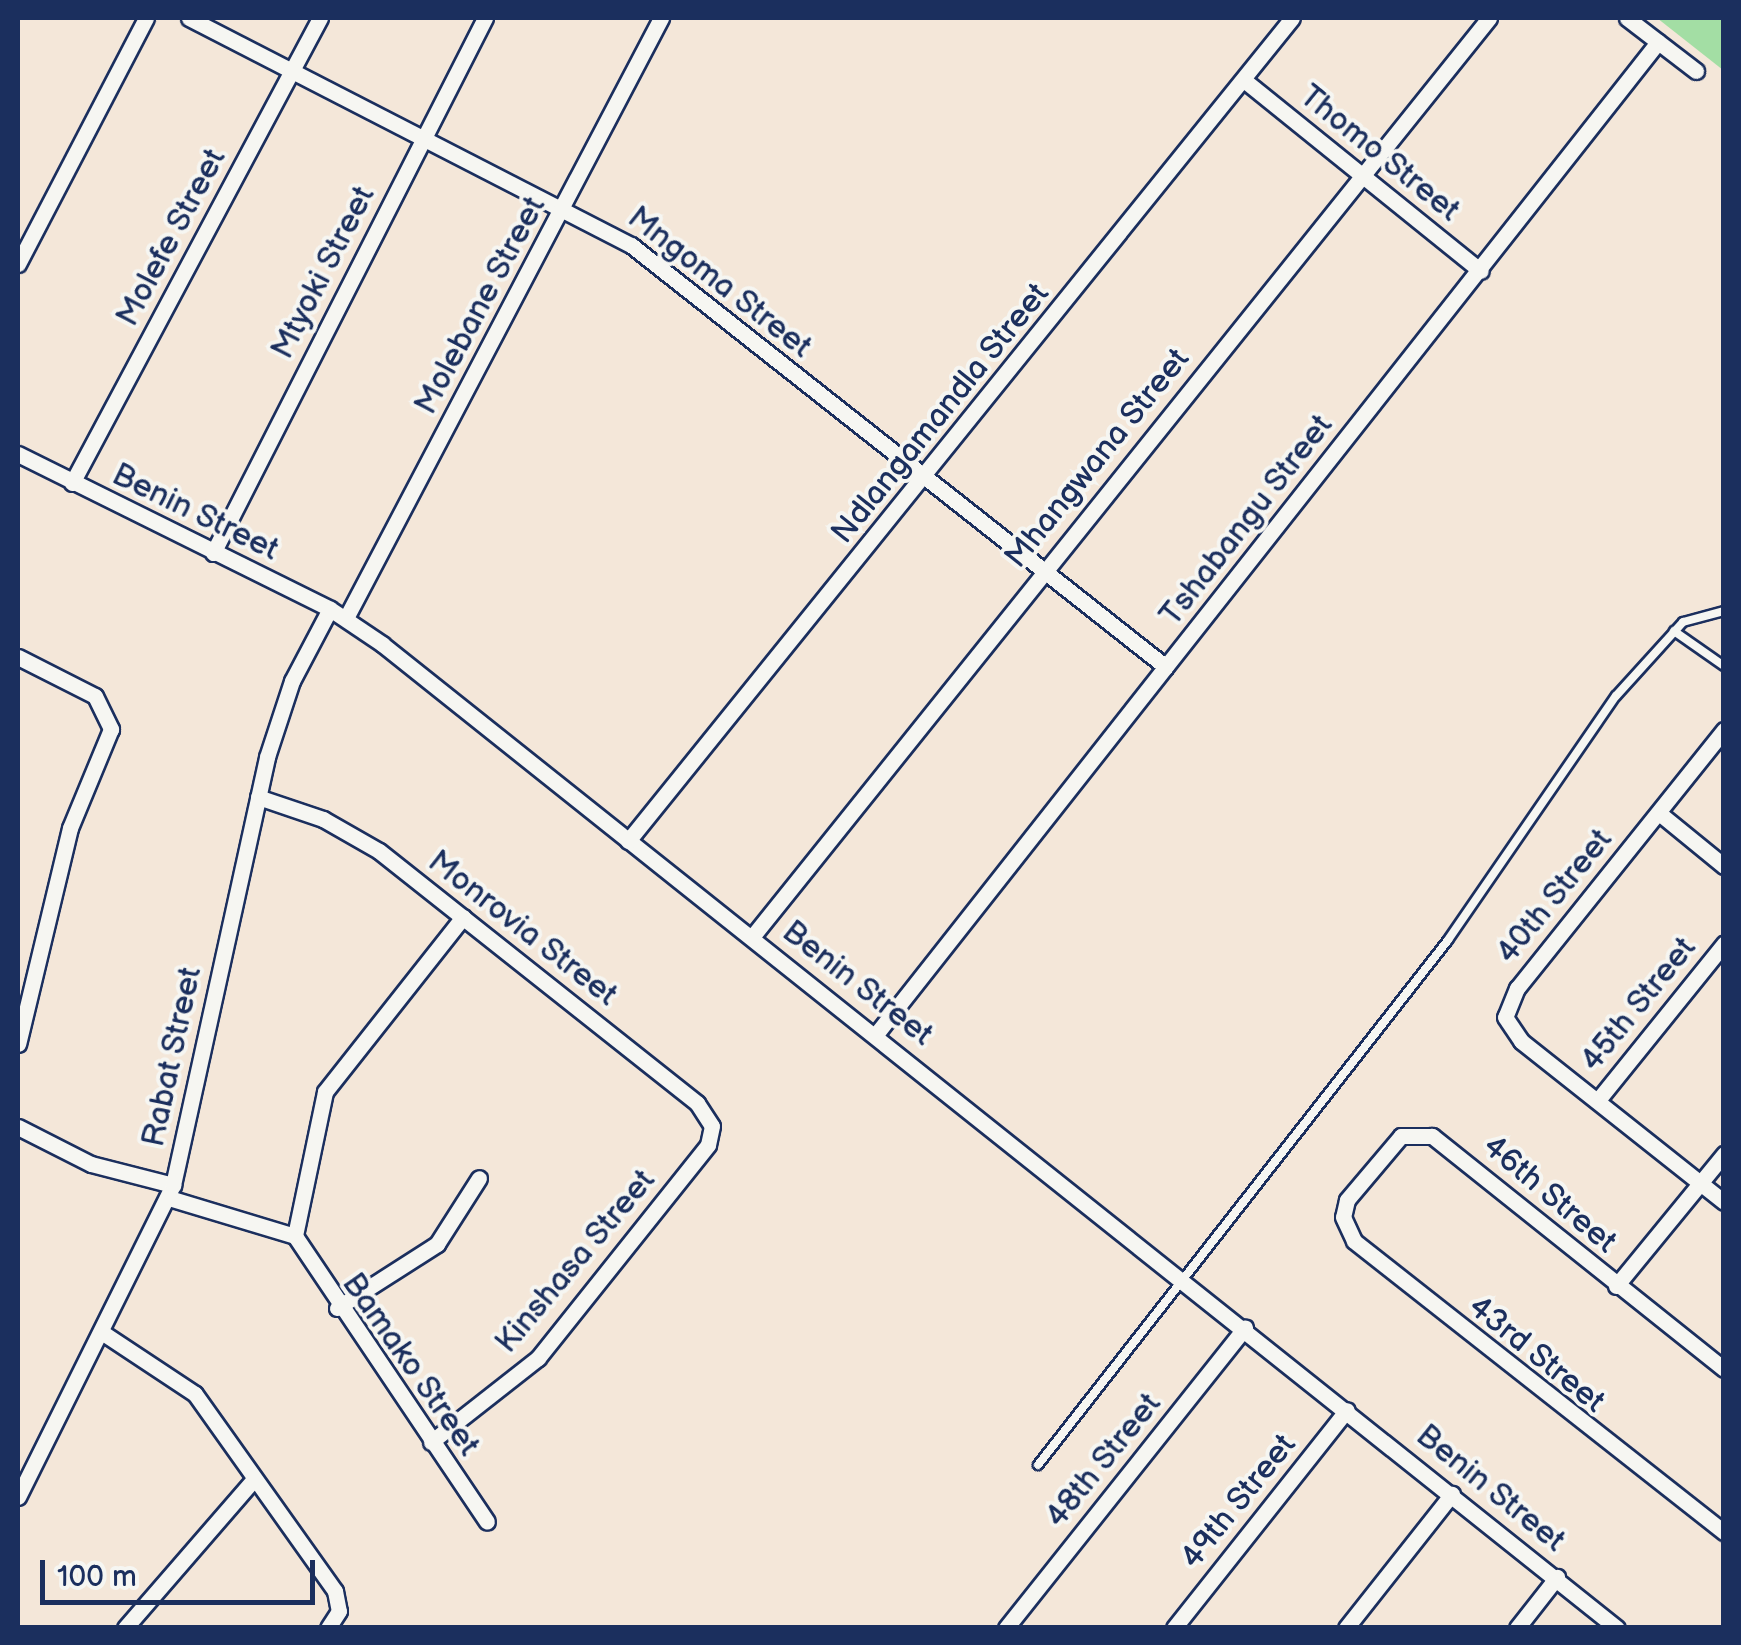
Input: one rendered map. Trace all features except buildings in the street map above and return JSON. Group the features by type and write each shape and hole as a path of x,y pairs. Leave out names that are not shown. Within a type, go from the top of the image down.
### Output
{"street":[{"path":"18,264 146,18"},
{"name":"Mngoma Street","path":"189,18 424,134 564,207 642,254 924,481 1166,667"},
{"name":"Molefe Street","path":"72,483 320,18"},
{"name":"Mtyoki Street","path":"213,553 485,18"},
{"name":"Molebane Street","path":"346,618 661,18"},
{"name":"Ndlangamandla Street","path":"628,841 924,481 1292,18"},
{"name":"Mhangwana Street","path":"752,937 1040,572 1489,18"},
{"path":"1627,18 1696,72"},
{"name":"Tshabangu Street","path":"877,1032 1658,42"},
{"name":"Thomo Street","path":"1244,80 1481,270"},
{"name":"Benin Street","path":"18,454 346,618 877,1032 1618,1628"},
{"name":"Rabat Street","path":"18,1497 171,1191 258,797 292,682 330,609"},
{"path":"18,657 95,696 111,729 70,828 18,1044"},
{"name":"40th Street","path":"1724,730 1506,1008 1515,1036 1724,1202"},
{"name":"Monrovia Street","path":"258,797 338,826 463,917 697,1103 712,1126 708,1146"},
{"path":"1659,813 1724,866"},
{"path":"18,1127 91,1164 295,1236 303,1170 326,1092 463,917"},
{"name":"45th Street","path":"1598,1100 1724,944"},
{"name":"46th Street","path":"1346,1200 1392,1143 1423,1132 1724,1370"},
{"name":"Kinshasa Street","path":"431,1442 538,1358 708,1146"},
{"path":"1616,1286 1724,1154"},
{"path":"336,1308 436,1244 479,1178"},
{"name":"43rd Street","path":"1346,1200 1343,1216 1354,1241 1724,1532"},
{"name":"Bamako Street","path":"295,1236 336,1308 487,1522"},
{"name":"48th Street","path":"1006,1628 1245,1328"},
{"path":"103,1333 184,1382 335,1591 339,1610 328,1628"},
{"name":"49th Street","path":"1174,1628 1348,1410"},
{"path":"125,1628 254,1479"},
{"path":"1346,1628 1452,1494"},
{"path":"1517,1628 1557,1578"}],"lane":[{"path":"1038,1465 1186,1281 1448,940 1605,711 1694,613 1724,611"},
{"path":"1674,631 1724,666"}],"green space":[{"path":"1657,18 1723,18 1723,70"}]}
